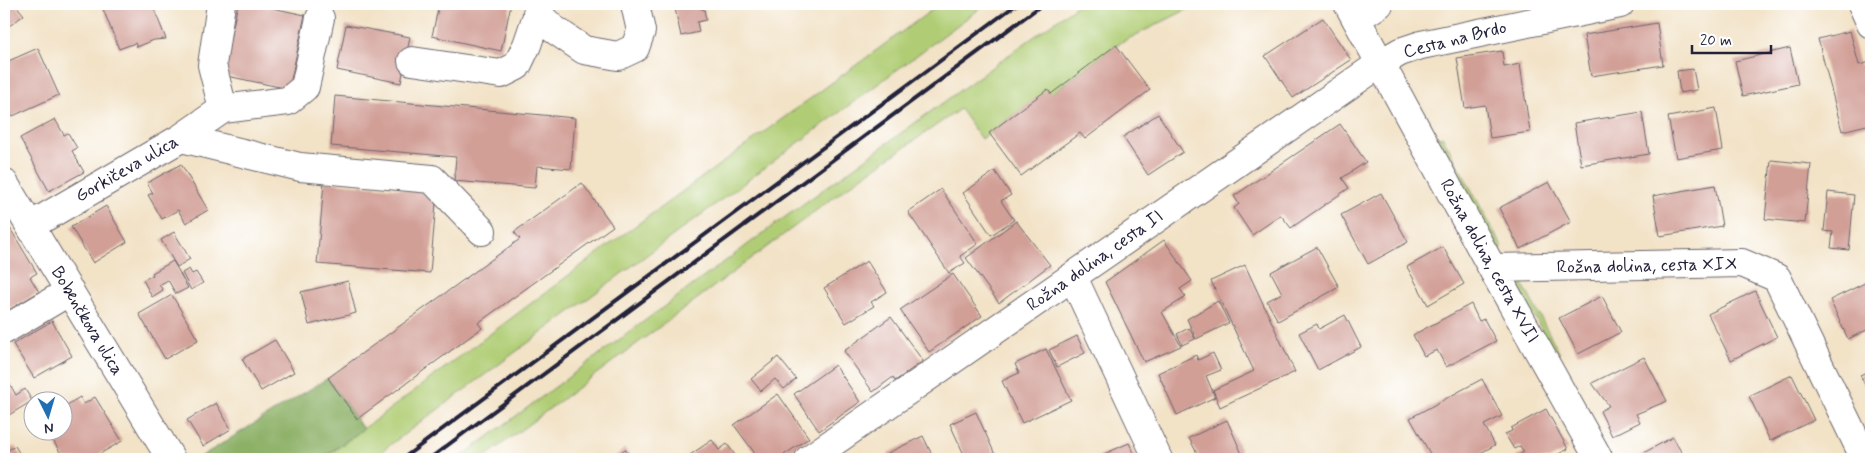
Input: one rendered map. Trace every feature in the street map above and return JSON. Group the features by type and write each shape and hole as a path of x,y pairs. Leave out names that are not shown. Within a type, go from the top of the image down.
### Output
{"street":[{"path":"221,4 212,65 223,109 288,101 305,87 320,18"},
{"path":"539,8 552,28 584,50 618,56 635,48 641,30 635,4"},
{"path":"1352,11 1379,4"},
{"name":"Cesta na Brdo","path":"1381,63 1400,52 1421,45 1620,4"},
{"path":"1862,4 1871,24"},
{"path":"412,61 501,74 517,66 527,45 539,8"},
{"name":"Rožna dolina, cesta XVII","path":"1352,11 1599,459"},
{"name":"Rožna dolina, cesta II","path":"809,459 1381,63"},
{"name":"Gorkičeva ulica","path":"30,226 181,138 223,109"},
{"path":"181,138 300,167 432,178 482,231"},
{"name":"Bobenčkova ulica","path":"4,183 171,459"},
{"name":"Rožna dolina, cesta XIX","path":"1492,268 1742,263 1777,278 1865,459"},
{"path":"1072,277 1158,459"},
{"path":"4,330 70,291"}],"green space":[{"path":"940,4 986,4 371,459 323,459 609,245"},
{"path":"1079,4 1198,4 1116,45 1051,94 1048,90 981,139 960,109 857,180 482,459 458,459 777,223"},
{"path":"1442,136 1503,248 1499,249 1438,138"},
{"path":"1520,279 1560,354 1556,357 1518,285"},
{"path":"328,378 363,429 321,459 197,459"}],"building":[{"path":"4,4 15,4 24,15 4,30"},
{"path":"101,4 152,4 166,39 154,40 137,47 135,43 119,49"},
{"path":"238,4 253,4 305,15 289,89 222,75"},
{"path":"439,4 511,4 501,51 432,36"},
{"path":"674,4 699,4 701,9 704,9 706,20 697,22 699,32 681,36"},
{"path":"1323,18 1351,60 1293,98 1265,56"},
{"path":"1657,23 1663,65 1591,76 1584,35"},
{"path":"346,25 410,37 401,83 337,70"},
{"path":"1850,31 1859,65 1871,62 1871,124 1842,131 1818,39"},
{"path":"1116,45 1150,90 1085,139 1080,133 1021,176 989,133 1048,89 1051,94"},
{"path":"38,48 59,95 4,120 4,63"},
{"path":"1790,48 1798,84 1743,96 1735,61"},
{"path":"1502,51 1504,67 1520,64 1530,132 1490,138 1485,105 1465,108 1457,58"},
{"path":"1693,69 1697,90 1680,93 1677,71"},
{"path":"335,96 575,118 571,169 537,166 535,188 454,181 456,157 331,146"},
{"path":"1716,108 1723,150 1676,158 1668,117"},
{"path":"1642,112 1649,154 1581,165 1574,123"},
{"path":"1158,114 1183,152 1148,175 1123,137"},
{"path":"55,119 64,135 68,133 77,148 72,151 84,172 49,191 20,138"},
{"path":"1340,124 1366,162 1342,178 1349,188 1291,228 1281,215 1252,235 1234,208 1239,204 1234,196"},
{"path":"1771,160 1811,164 1805,223 1765,219"},
{"path":"181,164 208,210 186,223 178,210 162,219 148,195 153,193 147,183"},
{"path":"995,171 1011,195 1001,201 1014,220 991,235 963,193"},
{"path":"324,182 437,192 430,273 317,264"},
{"path":"1549,182 1571,222 1520,249 1499,208"},
{"path":"582,183 613,226 478,323 482,328 357,419 328,378 520,239 514,232"},
{"path":"1715,185 1722,226 1660,236 1653,196"},
{"path":"941,189 978,244 960,256 965,263 949,273 908,212"},
{"path":"1828,192 1854,195 1849,250 1831,248 1833,232 1824,231"},
{"path":"1381,193 1408,242 1368,264 1341,215"},
{"path":"106,206 127,242 93,263 71,227"},
{"path":"1016,221 1050,265 999,303 966,258"},
{"path":"8,225 37,273 30,277 39,292 4,313 4,228"},
{"path":"174,232 190,259 177,267 161,240"},
{"path":"1164,240 1192,281 1180,289 1186,297 1162,312 1181,346 1144,362 1105,282"},
{"path":"1317,247 1339,287 1278,321 1267,301 1282,293 1271,272"},
{"path":"1443,247 1464,284 1428,305 1407,267"},
{"path":"173,261 188,288 176,294 168,280 159,285 163,290 152,297 143,280"},
{"path":"867,261 887,292 871,302 874,306 846,323 824,288"},
{"path":"1245,265 1295,372 1220,407 1213,390 1254,371 1211,281"},
{"path":"189,269 192,274 196,272 203,283 191,290 182,273"},
{"path":"953,274 982,316 929,352 900,310"},
{"path":"1871,280 1871,328 1848,339 1830,300"},
{"path":"348,281 356,313 309,325 301,292"},
{"path":"1755,291 1777,337 1731,360 1708,314"},
{"path":"172,295 198,340 165,359 139,314"},
{"path":"1602,296 1621,332 1578,354 1559,318"},
{"path":"1218,301 1229,323 1196,339 1187,319"},
{"path":"1471,304 1479,321 1484,319 1496,341 1446,367 1437,350 1424,356 1413,335"},
{"path":"1345,315 1361,347 1318,370 1299,333 1317,324 1319,329"},
{"path":"891,317 923,361 895,381 893,377 873,392 844,351"},
{"path":"52,321 72,356 34,378 13,344"},
{"path":"1189,328 1195,339 1182,345 1177,334"},
{"path":"1077,336 1085,353 1057,367 1049,350"},
{"path":"275,340 294,372 261,391 242,359"},
{"path":"1046,349 1071,400 1022,423 1002,381 1019,373 1015,364"},
{"path":"1213,353 1221,370 1206,376 1215,397 1177,415 1158,373 1196,355 1198,360"},
{"path":"778,357 796,379 784,389 775,379 761,391 751,379"},
{"path":"1644,357 1667,401 1636,414 1640,422 1612,436 1600,411 1609,406 1592,383"},
{"path":"835,365 860,402 819,431 794,394"},
{"path":"1871,370 1871,397 1860,375"},
{"path":"4,374 16,395 22,391 22,407 4,418"},
{"path":"1792,375 1814,420 1770,441 1749,396"},
{"path":"1482,379 1502,416 1484,425 1495,445 1470,459 1433,459 1410,418"},
{"path":"778,394 809,438 778,459 759,459 734,425"},
{"path":"80,397 84,404 95,397 122,441 91,459 64,459 53,440 72,440 72,402"},
{"path":"216,403 231,429 203,446 187,420"},
{"path":"1546,409 1568,449 1549,459 1518,459 1516,457 1524,452 1520,446 1514,449 1505,434 1512,431 1511,428"},
{"path":"976,412 997,459 966,459 950,424"},
{"path":"1227,420 1242,454 1230,459 1200,459 1189,438"},
{"path":"923,436 934,459 891,459 888,453"},
{"path":"1673,437 1685,459 1638,459 1636,457"},
{"path":"712,440 719,450 727,444 738,459 684,459"},
{"path":"1129,443 1137,459 1095,459 1095,458"},
{"path":"15,446 23,459 4,459 4,450 5,452"},
{"path":"625,449 632,459 611,459"}],"railway":[{"path":"402,459 1017,4"},
{"path":"429,459 1043,4"}]}
